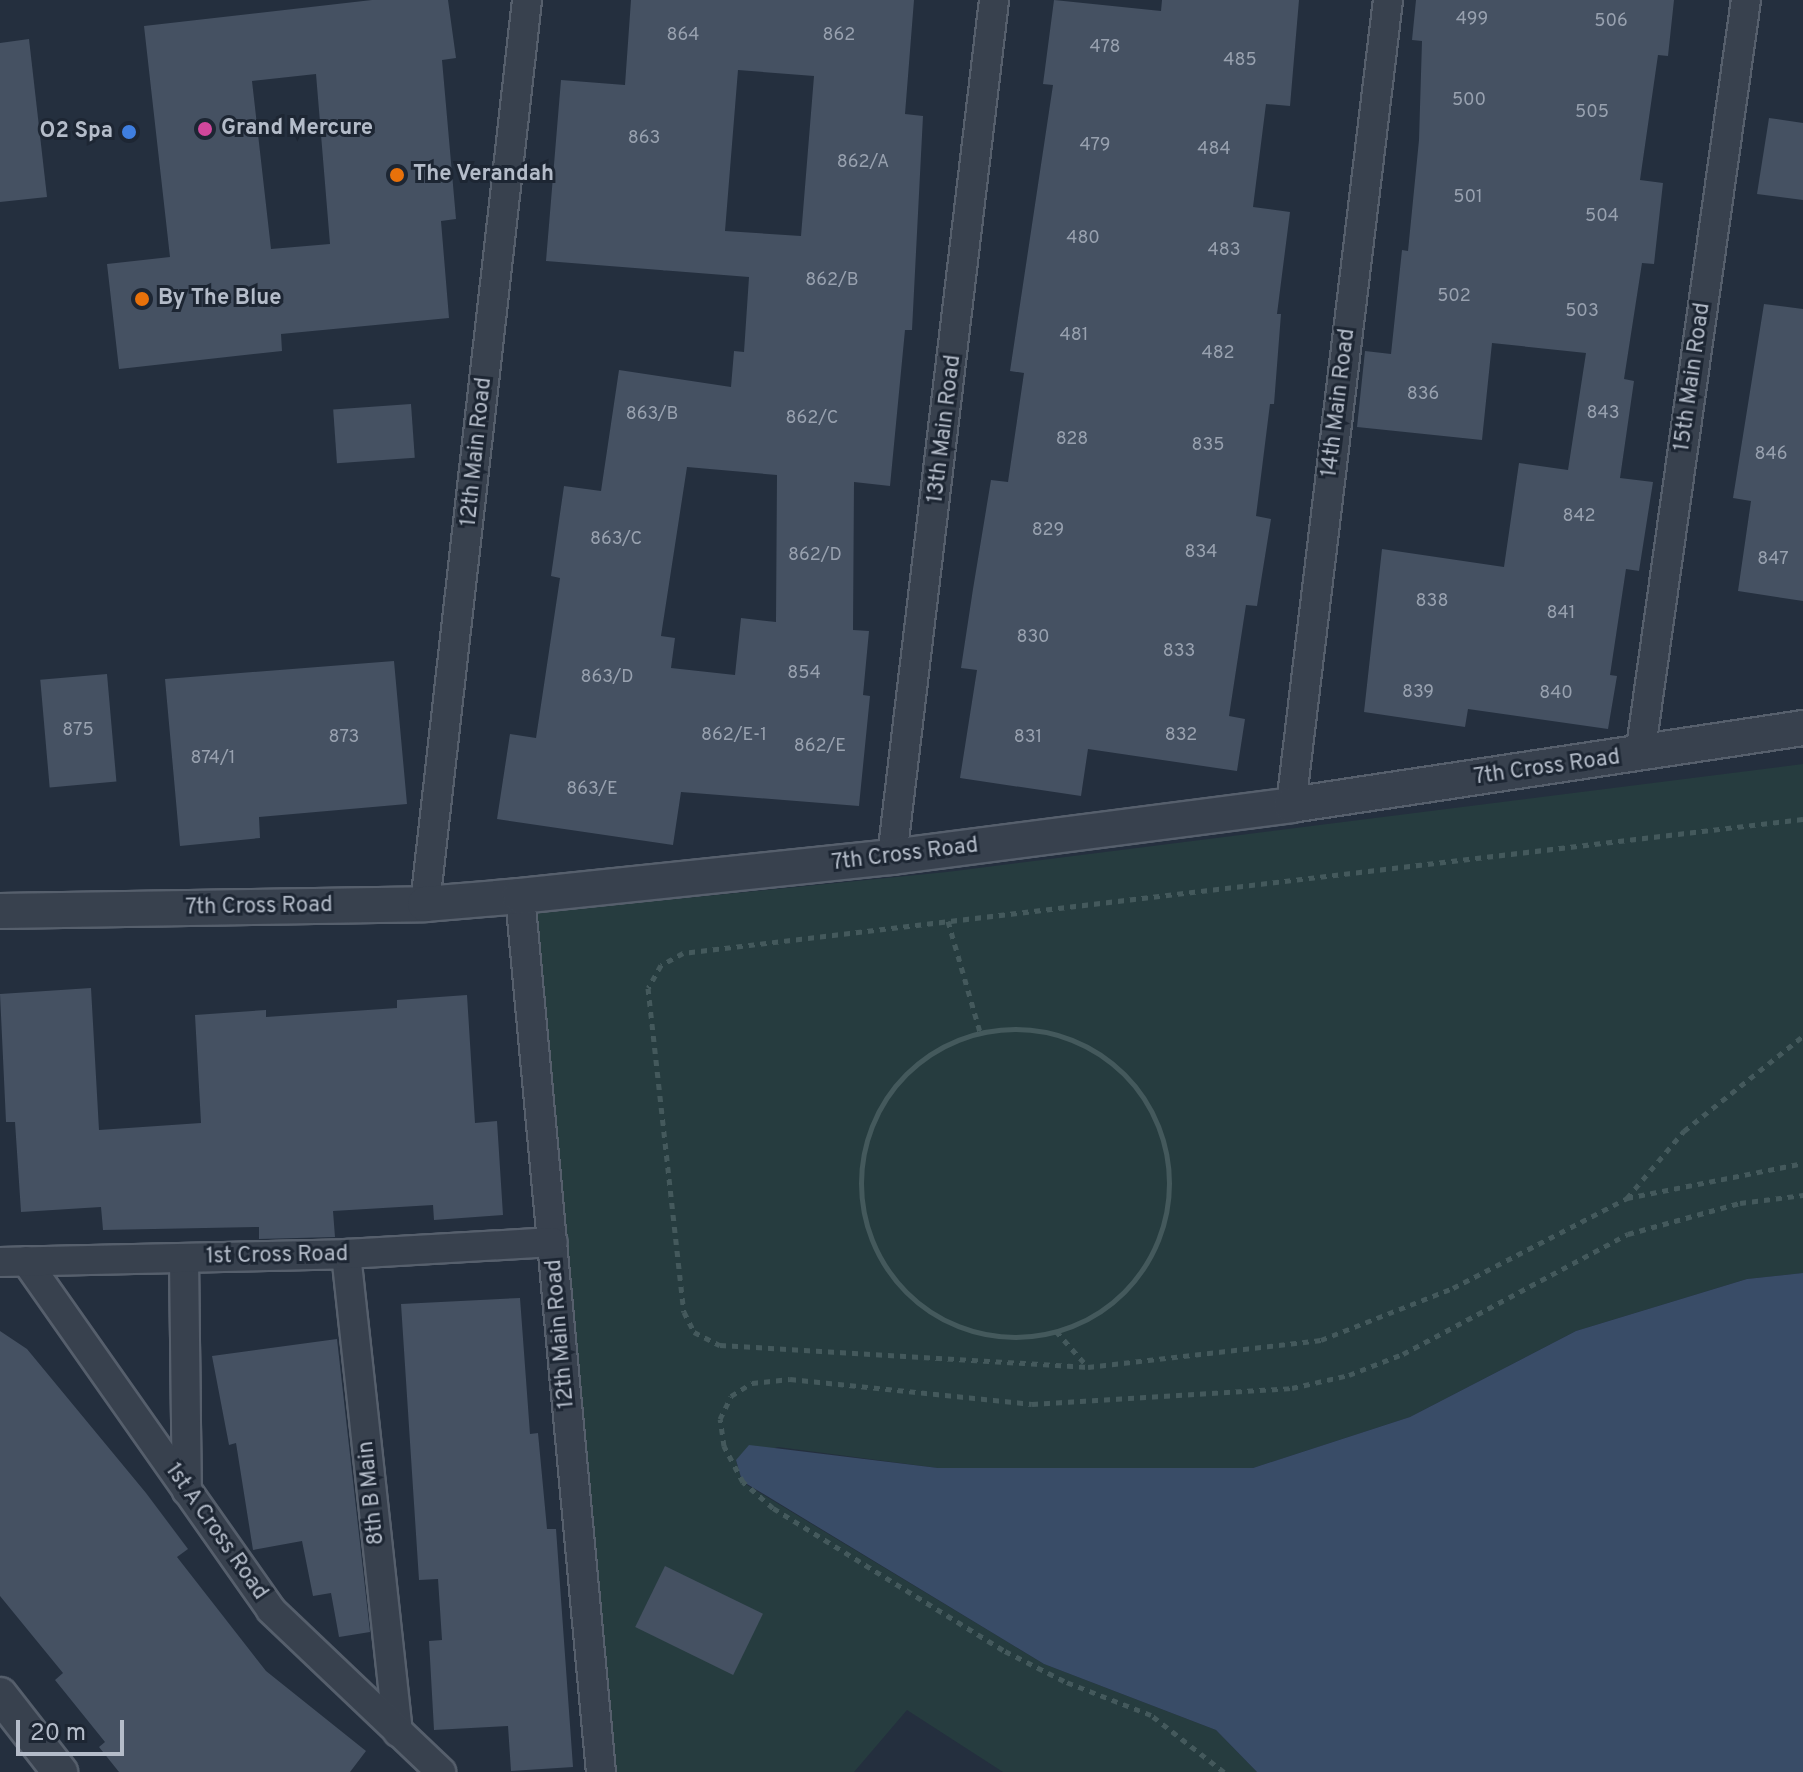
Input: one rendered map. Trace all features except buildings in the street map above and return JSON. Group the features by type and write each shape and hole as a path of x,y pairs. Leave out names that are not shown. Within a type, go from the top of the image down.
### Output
{"street":[{"name":"12th Main Road","path":"425,904 527,0"},
{"name":"13th Main Road","path":"892,857 994,0"},
{"name":"14th Main Road","path":"1291,805 1388,0"},
{"name":"15th Main Road","path":"1640,755 1746,0"},
{"name":"7th Cross Road","path":"0,911 425,904 520,896 892,857 1291,805 1640,755 1803,728"},
{"name":"12th Main Road","path":"520,896 601,1772"},
{"name":"1st Cross Road","path":"13,1261 346,1254 553,1242"},
{"name":"8th B Main","path":"346,1254 398,1732"},
{"path":"184,1258 187,1491"},
{"name":"1st A Cross Road","path":"13,1261 187,1491 271,1610 441,1772"},
{"path":"0,1695 60,1772"}],"path":[{"path":"1803,819 683,953 661,965 648,988 684,1312 694,1332 720,1345 1088,1367 1321,1340 1453,1288 1627,1198 1803,1163"},
{"path":"948,921 981,1035"},
{"path":"1007,1029 1066,1033 1109,1059 1145,1098 1167,1147 1170,1200 1155,1252 1124,1295 1083,1323 1056,1331 1036,1337 987,1336 941,1320 902,1291 874,1250 861,1203 863,1154 879,1108 909,1071 955,1041 1007,1029"},
{"path":"1627,1198 1684,1131 1803,1036"},
{"path":"1224,1772 1151,1715 1064,1681 1003,1650 773,1508 743,1482 724,1446 720,1419 731,1396 752,1383 790,1379 1032,1404 1292,1388 1349,1375 1403,1354 1628,1234 1740,1203 1803,1195"},
{"path":"1056,1331 1088,1367"}],"green space":[{"path":"1803,764 1803,1273 1747,1279 1576,1331 1410,1417 1253,1468 938,1468 778,1447 736,1460 742,1482 1044,1664 1216,1730 1257,1772 1003,1772 907,1710 854,1772 601,1772 515,915 947,872"}],"water":[{"path":"1803,1273 1803,1772 1257,1772 1216,1730 1044,1664 742,1481 736,1460 749,1445 938,1468 1253,1468 1410,1417 1576,1331 1747,1279"}],"place":[{"name":"Grand Mercure","path":"205,129"},
{"name":"O2 Spa","path":"129,132"},
{"name":"The Verandah","path":"397,175"},
{"name":"By The Blue","path":"142,299"}]}
